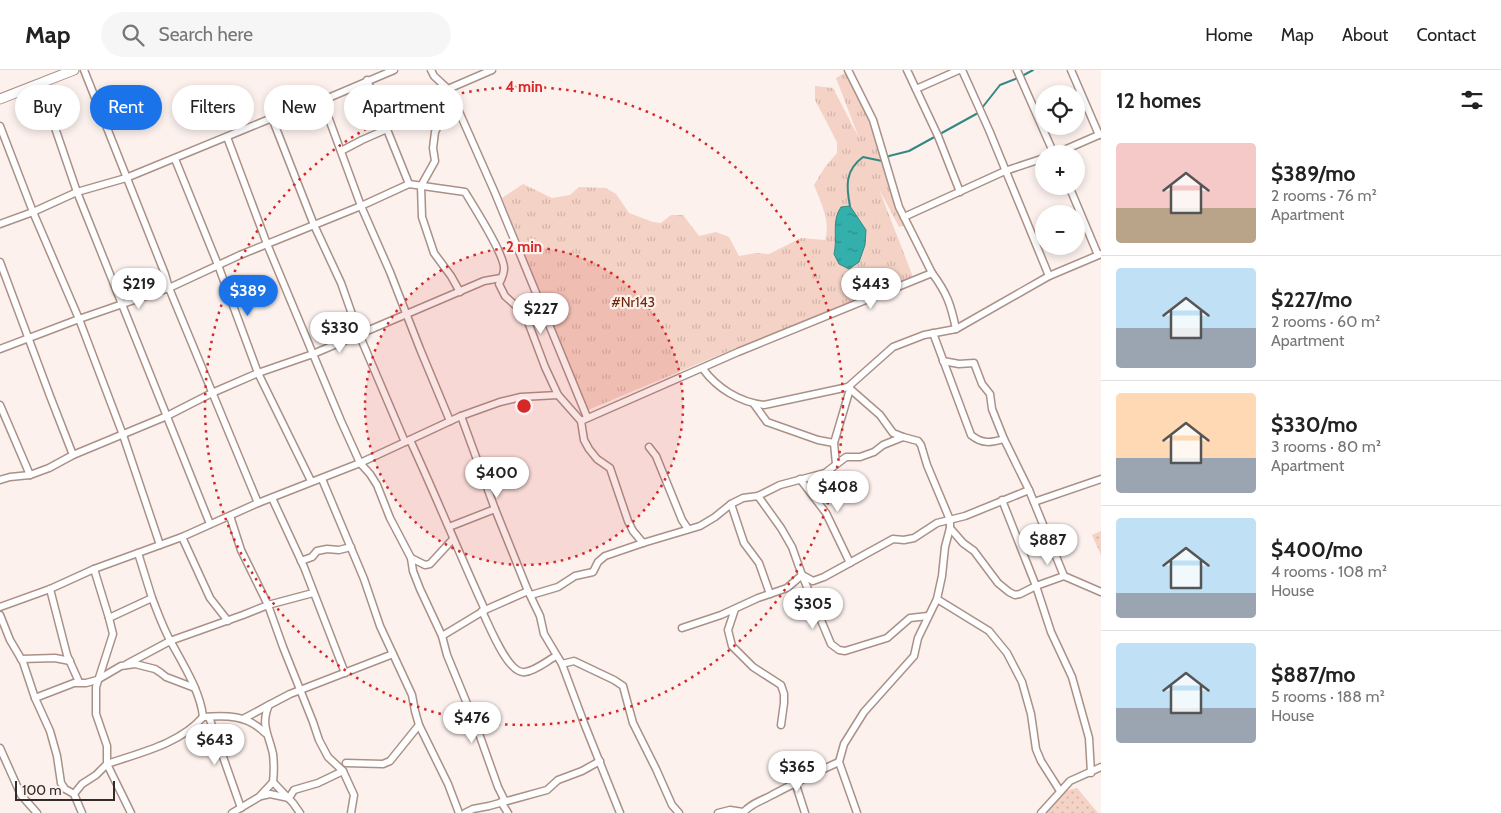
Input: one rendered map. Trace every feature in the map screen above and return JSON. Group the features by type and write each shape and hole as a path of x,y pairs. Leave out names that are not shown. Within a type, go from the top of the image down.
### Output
{"street":[{"path":"0,99 40,84 63,72 74,70"},
{"path":"84,70 106,122 168,288 258,503"},
{"path":"334,95 394,70"},
{"path":"431,70 434,76 444,85"},
{"path":"457,85 492,70"},
{"path":"848,70 873,120 899,207 932,273 944,289 949,300 956,330"},
{"path":"907,70 938,136 960,192"},
{"path":"916,89 961,70 989,130 1049,276"},
{"path":"1017,70 1051,145"},
{"path":"1071,70 1100,135 1076,145"},
{"path":"366,80 368,85"},
{"path":"40,84 77,192 210,524"},
{"path":"0,224 33,212 77,192 126,178 175,159 264,121"},
{"path":"463,122 495,193 584,419 584,440 597,459 610,468 616,481 625,516 633,531 644,543"},
{"path":"0,126 33,212 79,319 123,435 160,545"},
{"path":"277,130 314,225 341,283 359,334 407,441 449,527 483,611 503,654 519,672 526,672 556,656"},
{"path":"333,130 360,206 390,272 450,420"},
{"path":"341,151 385,130"},
{"path":"387,130 409,184"},
{"path":"437,130 433,148 434,161 421,186 422,217 434,253 460,292"},
{"path":"227,137 267,244 360,463 370,474 377,486 390,518 411,558 415,578 442,636 447,655 458,678 508,813"},
{"path":"175,159 218,265 258,373 311,481"},
{"path":"904,217 1005,172 1035,161"},
{"path":"0,349 168,288 409,184 465,192 500,255 504,268 499,284 505,296 525,314 558,395 584,419"},
{"path":"703,369 710,379 728,392 754,404 764,405 849,388 888,350 933,333 956,330 1049,276 1100,255 1072,195"},
{"path":"0,262 74,455"},
{"path":"584,419 932,273"},
{"path":"0,480 30,475 61,463 74,455 167,416 212,393 258,373 313,354 484,281 501,278"},
{"path":"933,333 971,435 986,443 1004,439"},
{"path":"943,361 959,364 974,363 982,384 990,394 992,409 1004,439 1029,490 1064,576"},
{"path":"849,388 880,415 893,433 903,438 918,441 950,520 937,599 918,638 914,656 864,712 844,744 839,762 857,813"},
{"path":"836,464 834,443 849,388"},
{"path":"0,607 182,537 258,503 360,463 450,420 500,402 521,397 558,395"},
{"path":"754,404 767,422 818,440 834,443"},
{"path":"0,405 30,475"},
{"path":"461,416 495,509 540,616 544,634 562,664 620,813"},
{"path":"442,636 483,611 530,593 558,587 574,576 593,572 598,562 605,556 708,522 731,504 743,498 758,496 780,485 825,473 846,457 860,457 874,452 882,445 903,438"},
{"path":"649,447 656,456 682,520 688,529"},
{"path":"322,478 393,654 412,695 414,711 419,725 448,784 459,813"},
{"path":"800,479 826,513 850,563"},
{"path":"1034,502 1101,479"},
{"path":"802,575 813,581 824,578 893,539 904,540 914,538 938,523 965,516 1029,490"},
{"path":"758,496 792,547 831,644 839,650 845,651 887,638 910,618 928,616"},
{"path":"272,498 301,560 345,673"},
{"path":"1002,500 1052,632 1072,676 1089,738 1090,772"},
{"path":"731,504 744,542 759,563 770,594"},
{"path":"449,527 495,509"},
{"path":"230,516 241,550 268,605 322,747 328,757 343,771 354,795 351,813"},
{"path":"950,528 963,543 974,551 998,582 1015,595 1064,576 1101,592"},
{"path":"182,537 210,598 228,621"},
{"path":"415,578 453,538"},
{"path":"301,560 312,557 317,551 327,549 339,550 351,547"},
{"path":"138,553 152,598 170,641 195,688 241,808"},
{"path":"411,558 425,565 430,564"},
{"path":"94,570 113,634 97,680 96,714 107,746 107,764 131,813"},
{"path":"682,628 787,588 802,575"},
{"path":"50,589 62,640 79,682"},
{"path":"35,698 79,682 97,680 170,641 268,605 314,593"},
{"path":"109,618 152,598"},
{"path":"937,599 989,632 1007,654 1022,682 1032,714 1036,749 1041,762 1060,790"},
{"path":"735,609 728,630 732,646 753,666 781,685 784,694 781,725"},
{"path":"0,615 10,640 21,659 54,744 61,783 74,794 82,813"},
{"path":"242,718 270,705 281,697 393,654"},
{"path":"21,659 55,658 70,661"},
{"path":"562,664 574,661 623,686 633,723 672,805 679,813"},
{"path":"121,666 136,664 149,667 161,672 166,678 195,688"},
{"path":"270,705 266,714 265,733 273,756 273,782 289,798 300,813"},
{"path":"74,794 82,784 96,775 107,764 152,749 169,741 190,730 206,717 222,715 242,718 265,733"},
{"path":"346,763 383,764 390,761 419,725"},
{"path":"0,748 21,795 37,813"},
{"path":"465,813 473,809 547,790 558,780 582,771 600,761"},
{"path":"718,813 730,810 743,813 755,802 839,762"},
{"path":"1040,813 1070,781 1101,767"},
{"path":"289,798 294,790 318,784 343,771"},
{"path":"232,813 259,796 273,782"},
{"path":"795,782 805,813"},
{"path":"259,796 270,794 289,798"}],"green space":[{"name":"#Nr143","path":"845,73 860,100 875,137 905,225 899,227 879,189 913,277 588,410 502,198 523,184 552,198 570,195 579,187 606,188 616,194 629,213 661,223 671,215 683,215 699,236 716,232 729,237 739,256 757,253 769,254 801,238 825,240 827,233 826,219 814,185 825,167 837,153 837,142 815,100 815,86 833,88 859,138 836,78"},
{"path":"1101,531 1101,555 1092,535"},
{"path":"1077,788 1098,813 1041,813 1060,792"}],"water":[{"path":"850,206 866,230 865,245 859,262 849,269 839,264 834,254 835,224 838,212 841,207"}],"waterway":[{"path":"1022,76 1033,70"},
{"path":"887,159 889,156 909,151 978,113 1000,85 1018,78"},
{"path":"850,206 848,179 853,167 863,157 882,161"}]}
